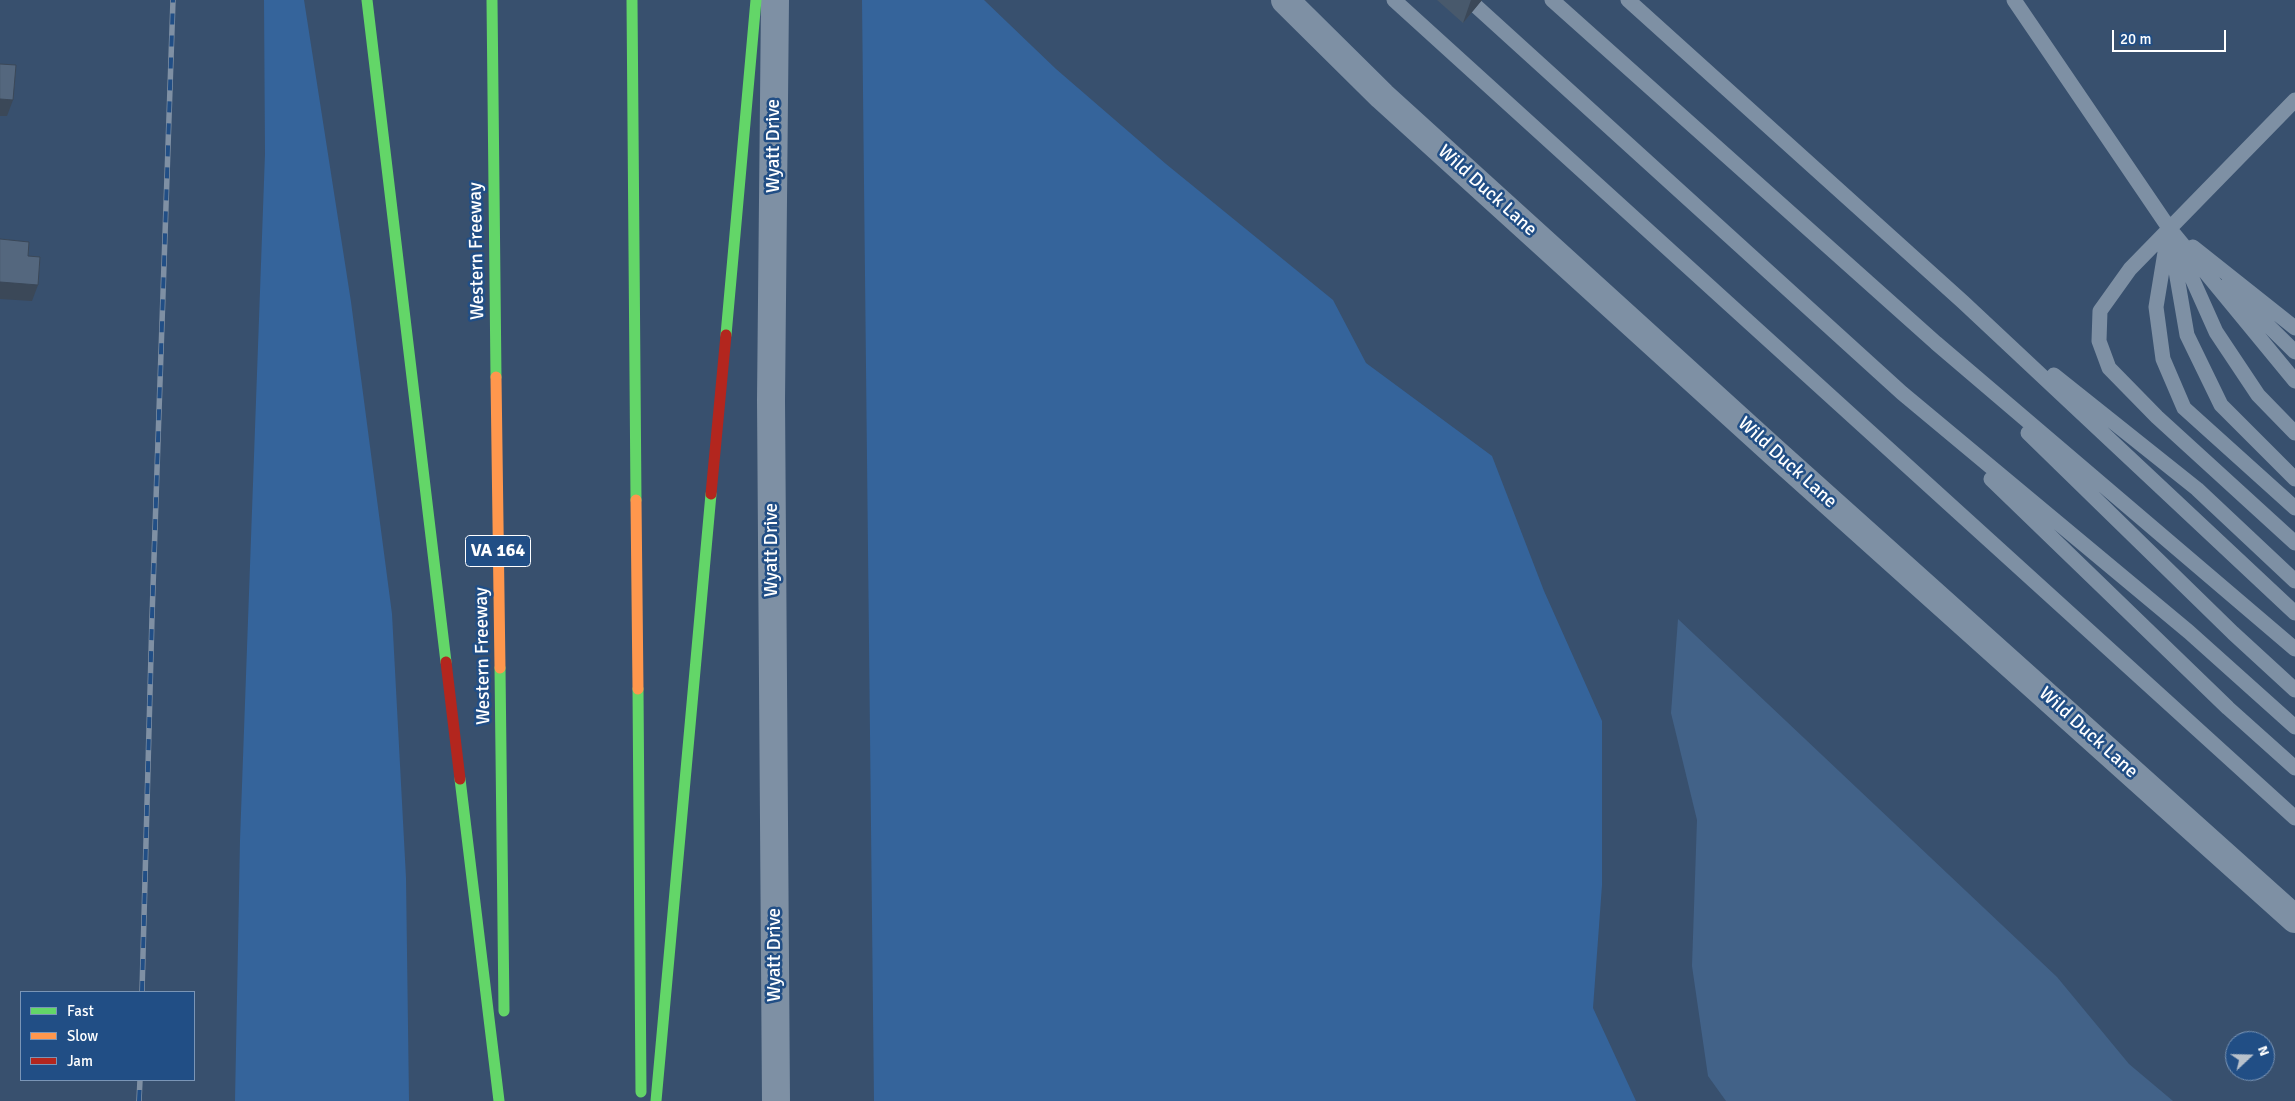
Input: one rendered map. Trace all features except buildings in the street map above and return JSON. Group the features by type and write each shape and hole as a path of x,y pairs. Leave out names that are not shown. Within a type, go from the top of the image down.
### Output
{"highway":[{"path":"367,0 500,1101"},
{"name":"Western Freeway","path":"492,0 504,855 504,1022"},
{"path":"632,0 641,1101"},
{"path":"656,1101 756,0"},
{"path":"504,1042 504,1101"}],"street":[{"name":"Wyatt Drive","path":"775,0 771,400 776,1101"},
{"name":"Wild Duck Lane","path":"1285,0 1411,122 1774,452 2295,919"}],"lane":[{"path":"1394,0 2295,818"},
{"path":"1552,0 1936,343 2295,649"},
{"path":"1628,0 1963,302 2295,613"},
{"path":"2014,0 2169,228 2295,381"},
{"path":"1476,7 1902,393 2228,708 2295,768"},
{"path":"2295,100 2130,269 2100,311 2099,341 2109,368 2157,416 2295,543"},
{"path":"2169,228 2295,328"},
{"path":"2169,228 2295,352"},
{"path":"2169,228 2216,332 2258,395 2295,433"},
{"path":"2169,228 2187,335 2221,405 2295,479"},
{"path":"2169,228 2156,307 2163,359 2184,408 2295,508"},
{"path":"1963,302 2197,489 2295,581"},
{"path":"1936,343 2233,634 2295,690"},
{"path":"1902,393 2189,632 2295,728"}],"shaded area":[{"path":"264,0 304,0 351,302 392,614 406,878 409,1101 235,1101 240,840 265,154"},
{"path":"862,0 984,0 1056,69 1166,164 1333,300 1366,363 1492,456 1544,591 1602,721 1602,885 1593,1008 1636,1101 874,1101"},
{"path":"1678,619 2057,977 2129,1064 2173,1101 1726,1101 1708,1076 1692,966 1697,820 1671,713"}],"railway":[{"path":"142,991 152,617 173,0"},
{"path":"139,1101 140,1081"}],"traffic: fast":[{"path":"367,0 446,662"},
{"path":"492,0 496,377"},
{"path":"632,0 636,500"},
{"path":"726,335 756,0"},
{"path":"656,1101 711,494"},
{"path":"500,668 504,1011"},
{"path":"638,689 641,1092"},
{"path":"460,779 499,1101"}],"traffic: slow":[{"path":"496,377 500,668"},
{"path":"636,500 638,689"}],"traffic: jam":[{"path":"711,494 726,335"},
{"path":"446,662 460,779"}]}
